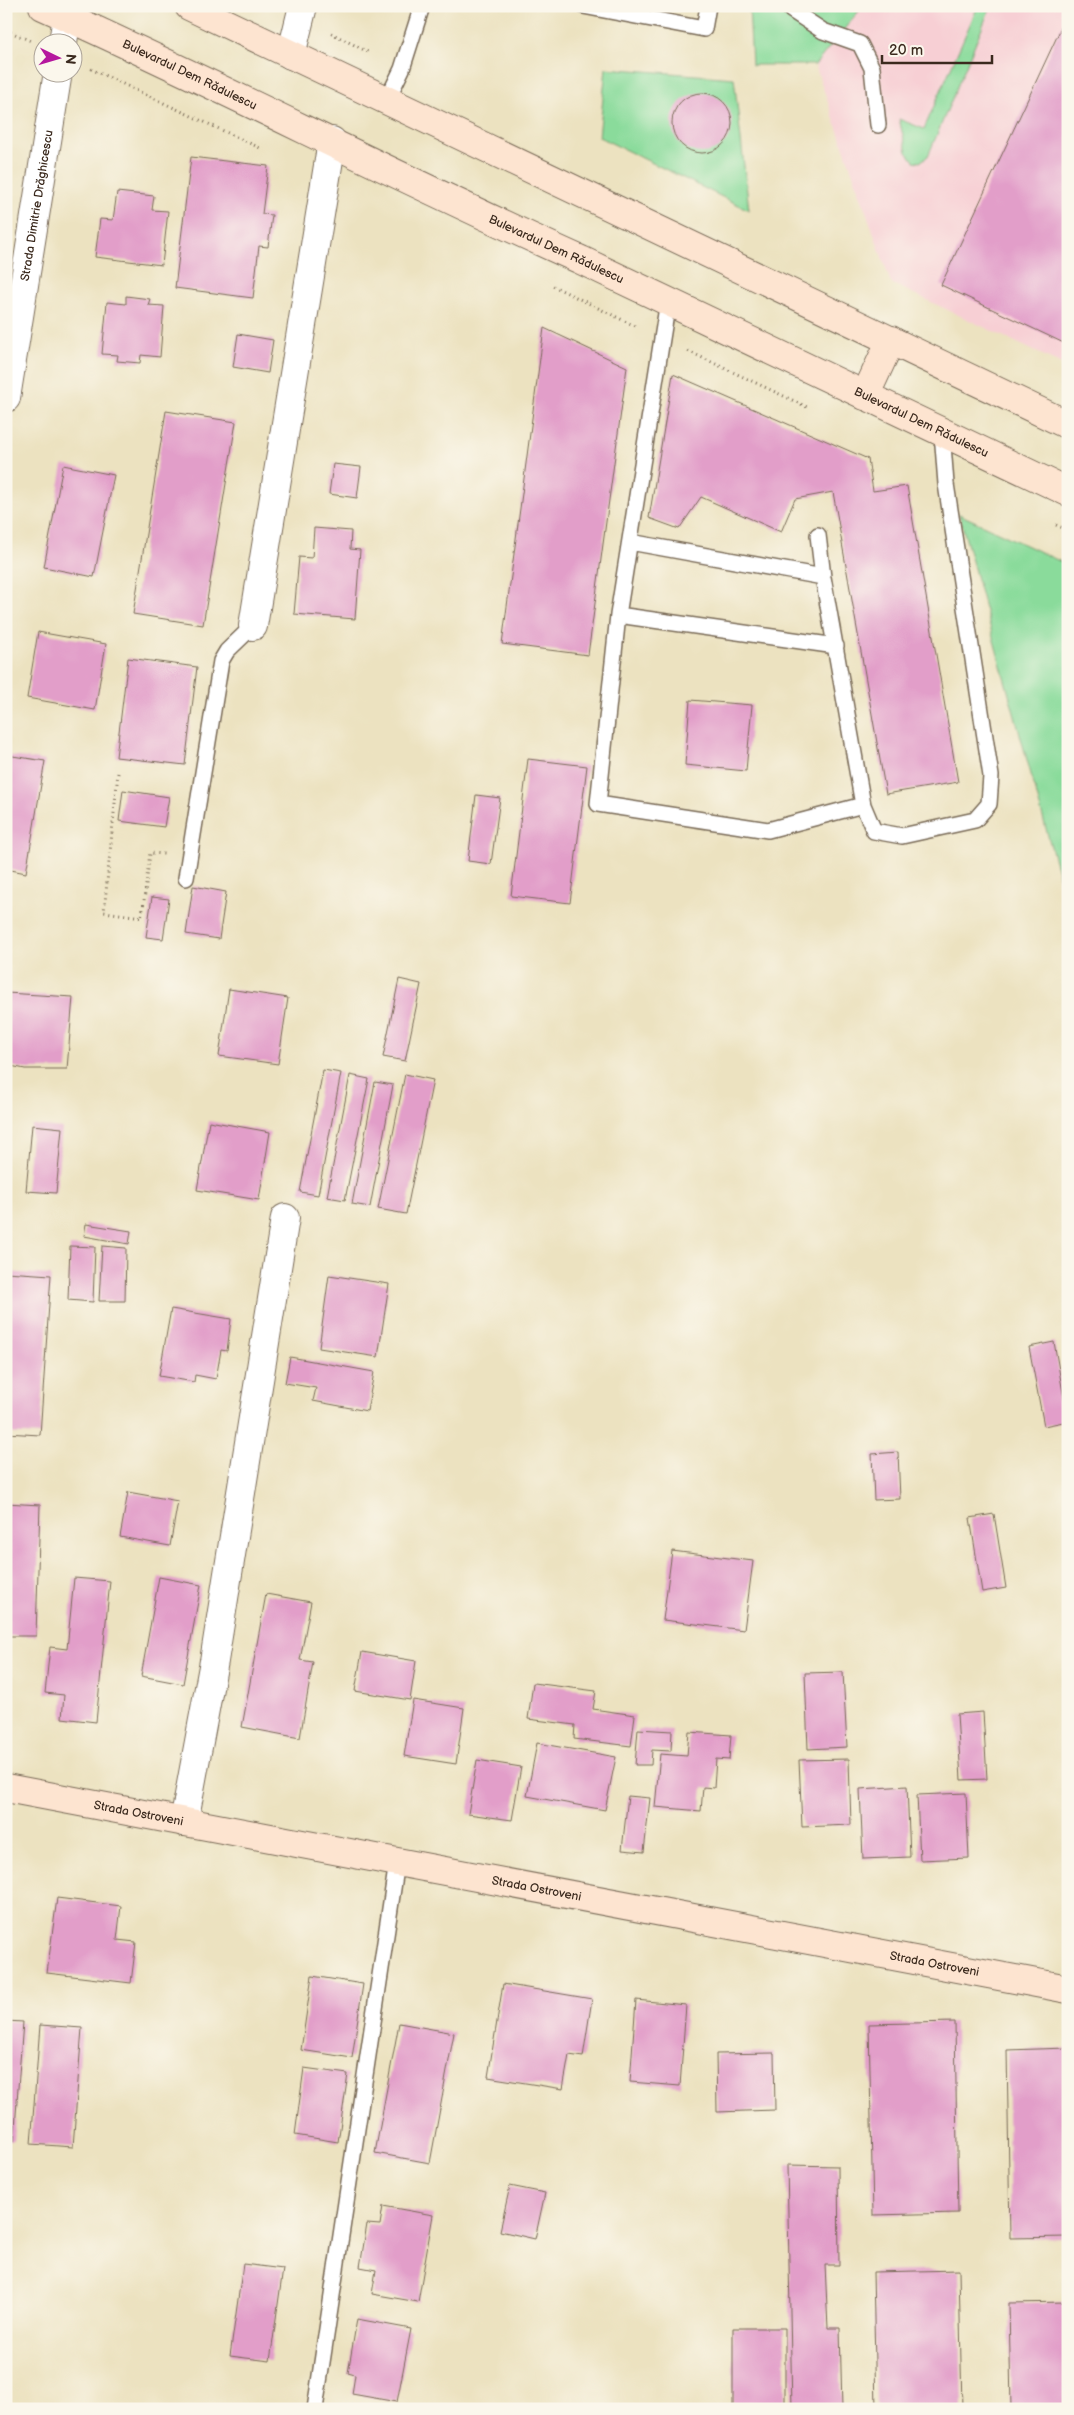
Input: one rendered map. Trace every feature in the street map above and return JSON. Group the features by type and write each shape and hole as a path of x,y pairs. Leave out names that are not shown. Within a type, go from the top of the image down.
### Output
{"main road":[{"name":"Bulevardul Dem Rădulescu","path":"42,6 65,30 332,141 505,226 668,301 1068,492"},
{"path":"188,6 1068,425"},
{"path":"865,396 891,340"},
{"name":"Strada Ostroveni","path":"6,1788 1068,1989"}],"street":[{"path":"291,55 303,6"},
{"name":"Strada Dimitrie Drăghicescu","path":"6,398 67,82"},
{"path":"253,626 332,141"},
{"path":"184,1822 214,1661 285,1218"}],"lane":[{"path":"387,100 402,69 422,6"},
{"path":"584,6 704,29 708,6"},
{"path":"790,6 791,10 823,31 860,44 872,68 878,125"},
{"path":"668,301 618,615 598,804 768,830 863,805"},
{"path":"818,535 863,805 874,831 902,836 975,820 989,804 991,776 946,484 942,432"},
{"path":"630,542 824,577"},
{"path":"618,615 836,646"},
{"path":"186,878 220,661 227,651 253,626"},
{"path":"315,2409 397,1862"}],"path":[{"path":"6,30 32,41"},
{"path":"82,74 263,149"},
{"path":"548,284 812,410"},
{"path":"1050,522 1068,530"},
{"path":"118,773 104,912 142,917 150,853 189,858"}],"shaded area":[{"path":"863,6 1068,6 1068,367 891,283 815,65"}],"green space":[{"path":"749,6 863,6 815,65 752,65"},
{"path":"978,6 991,6 928,156 920,162 914,161 907,152 899,119 924,129"},
{"path":"606,68 734,78 749,210 599,137"},
{"path":"959,514 1068,565 1068,908"}],"building":[{"path":"1068,13 1068,345 941,285"},
{"path":"696,93 708,93 719,98 727,106 732,117 730,135 719,148 708,153 696,153 685,148 677,140 672,129 672,117 677,106 685,98"},
{"path":"191,157 268,166 262,214 272,215 268,247 259,246 253,298 175,288"},
{"path":"117,192 154,196 152,210 168,211 162,265 95,257 100,219 113,220"},
{"path":"126,296 150,299 148,305 164,306 160,357 141,355 140,363 117,361 118,355 102,354 107,302 126,304"},
{"path":"544,328 627,367 588,655 502,644"},
{"path":"238,334 273,340 268,373 233,367"},
{"path":"673,374 868,459 873,491 907,486 958,782 886,794 833,492 795,499 781,532 701,497 679,529 649,518"},
{"path":"166,411 236,422 203,625 133,614"},
{"path":"333,464 361,467 357,498 329,494"},
{"path":"63,465 114,475 94,577 44,567"},
{"path":"314,528 351,531 350,549 360,550 355,619 294,614 299,557 312,558"},
{"path":"38,632 106,644 95,710 27,698"},
{"path":"128,658 197,667 185,765 116,757"},
{"path":"690,700 752,705 746,771 685,765"},
{"path":"6,755 45,761 26,873 6,869"},
{"path":"528,759 587,766 570,903 511,896"},
{"path":"123,790 169,797 164,827 119,821"},
{"path":"476,795 500,798 491,864 468,861"},
{"path":"193,886 226,892 219,939 186,934"},
{"path":"152,897 169,899 163,939 146,937"},
{"path":"399,979 421,984 405,1061 383,1057"},
{"path":"229,989 288,998 278,1064 219,1056"},
{"path":"6,993 73,997 67,1069 25,1069 6,1065"},
{"path":"323,1070 341,1073 318,1195 300,1192"},
{"path":"405,1074 433,1080 406,1214 378,1209"},
{"path":"350,1075 369,1079 345,1200 327,1197"},
{"path":"375,1082 393,1085 370,1207 352,1204"},
{"path":"209,1121 270,1132 259,1200 197,1190"},
{"path":"32,1125 62,1128 56,1193 26,1191"},
{"path":"86,1224 131,1231 129,1244 84,1236"},
{"path":"70,1246 95,1247 93,1302 68,1300"},
{"path":"102,1246 126,1248 125,1301 99,1301"},
{"path":"6,1272 51,1275 40,1435 6,1433"},
{"path":"329,1275 389,1284 378,1357 319,1348"},
{"path":"171,1309 231,1319 227,1351 221,1350 216,1379 195,1375 194,1382 159,1376"},
{"path":"1054,1342 1068,1421 1044,1426 1029,1347"},
{"path":"290,1357 374,1372 367,1411 313,1401 316,1388 285,1383"},
{"path":"898,1452 900,1499 874,1500 872,1454"},
{"path":"128,1492 178,1501 170,1546 120,1537"},
{"path":"6,1503 40,1505 36,1636 6,1636"},
{"path":"994,1514 1006,1588 982,1592 970,1518"},
{"path":"672,1551 753,1561 744,1630 663,1620"},
{"path":"159,1577 201,1585 183,1684 141,1676"},
{"path":"74,1578 110,1581 96,1722 62,1718 64,1695 45,1693 50,1647 67,1649"},
{"path":"266,1594 311,1602 300,1660 313,1662 300,1738 242,1727"},
{"path":"362,1652 416,1661 410,1700 355,1691"},
{"path":"843,1672 847,1747 808,1749 805,1673"},
{"path":"533,1683 596,1691 593,1709 635,1715 631,1746 574,1739 575,1725 528,1719"},
{"path":"413,1700 464,1708 456,1764 404,1756"},
{"path":"983,1712 987,1779 961,1780 957,1714"},
{"path":"638,1729 672,1731 671,1751 652,1750 651,1765 635,1765"},
{"path":"689,1732 731,1735 729,1760 716,1759 714,1788 703,1787 701,1811 655,1807 660,1754 687,1756"},
{"path":"537,1743 616,1757 605,1810 527,1796"},
{"path":"849,1759 851,1825 802,1827 799,1760"},
{"path":"477,1760 521,1767 512,1820 468,1814"},
{"path":"907,1786 910,1857 863,1859 860,1789"},
{"path":"966,1793 969,1858 920,1860 917,1795"},
{"path":"628,1796 650,1798 644,1852 622,1850"},
{"path":"57,1898 121,1906 117,1940 136,1942 131,1983 47,1973"},
{"path":"312,1976 363,1984 352,2058 301,2050"},
{"path":"503,1984 592,1999 583,2057 569,2055 563,2089 488,2077"},
{"path":"636,2000 686,2005 680,2086 630,2082"},
{"path":"6,2021 23,2022 14,2141 6,2141"},
{"path":"955,2022 958,2213 873,2215 869,2024"},
{"path":"399,2023 454,2033 430,2163 375,2153"},
{"path":"40,2025 82,2028 73,2147 31,2144"},
{"path":"1068,2048 1068,2237 1010,2238 1007,2050"},
{"path":"774,2053 775,2110 717,2112 716,2054"},
{"path":"304,2068 348,2074 338,2142 295,2135"},
{"path":"787,2165 838,2166 839,2265 825,2265 828,2328 840,2328 842,2409 792,2409"},
{"path":"510,2186 545,2193 535,2239 500,2231"},
{"path":"383,2206 433,2215 418,2302 372,2294 376,2270 360,2267 367,2224 380,2225"},
{"path":"243,2264 283,2269 270,2361 230,2356"},
{"path":"959,2270 962,2409 876,2409 873,2272"},
{"path":"1068,2302 1068,2409 1011,2409 1009,2303"},
{"path":"357,2319 411,2329 397,2402 352,2394 355,2375 348,2373"},
{"path":"733,2328 785,2328 785,2408 733,2408"}]}
